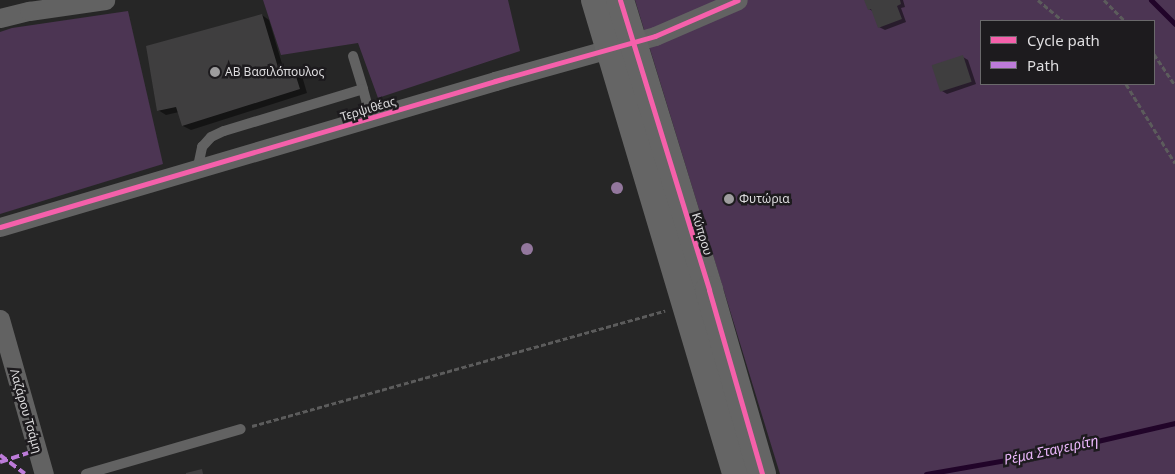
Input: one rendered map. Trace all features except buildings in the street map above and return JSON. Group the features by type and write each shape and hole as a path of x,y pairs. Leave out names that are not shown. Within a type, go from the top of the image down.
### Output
{"street":[{"path":"4,11 105,0"},
{"name":"Κύπρου","path":"595,0 621,45 709,290 762,474"},
{"name":"Κύπρου","path":"620,0 621,45 687,306 736,474"},
{"name":"Τερψιθέας","path":"0,227 197,171 671,30 738,0"},
{"name":"Λαζάρου Τσάμη","path":"0,319 44,474"}],"lane":[{"path":"353,56 371,118"},
{"path":"197,171 202,148 217,133 363,89"},
{"path":"86,474 241,429"}],"path":[{"path":"1038,0 1062,20"},
{"path":"1104,0 1125,20"},
{"path":"1155,55 1175,85"},
{"path":"1127,85 1175,163"},
{"path":"241,429 632,319 687,306"}],"shaded area":[{"path":"263,0 508,0 520,51 378,98 358,43 281,55"},
{"path":"635,0 1175,0 1175,474 780,474"},
{"path":"128,11 163,164 0,214 0,32 12,28"}],"waterway":[{"path":"1151,0 1175,24"},
{"name":"Ρέμα Σταγειρίτη","path":"926,474 1041,454 1175,423"}],"marked path":[{"path":"0,462 38,450"},
{"path":"0,455 25,474"}],"cycle path":[{"path":"620,0 709,290 762,474"},
{"path":"0,227 495,81 655,36 738,0"}],"place":[{"name":"ΑΒ Βασιλόπουλος","path":"215,72"},
{"name":"Φυτώρια","path":"729,199"}]}
